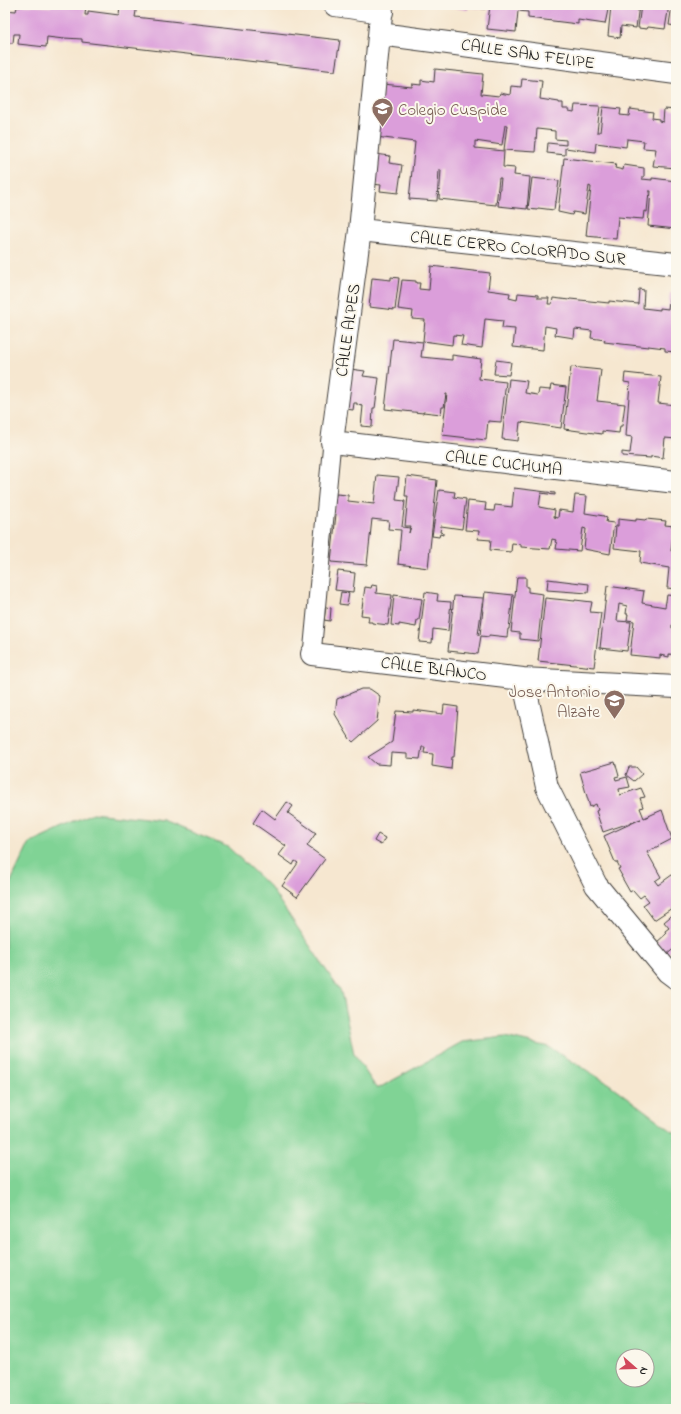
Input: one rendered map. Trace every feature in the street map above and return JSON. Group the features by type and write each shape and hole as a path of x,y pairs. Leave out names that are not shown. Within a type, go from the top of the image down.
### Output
{"street":[{"path":"335,5 382,9"},
{"name":"CALLE ALPES","path":"312,654 332,442 360,230 382,9"},
{"name":"CALLE SAN FELIPE","path":"380,34 676,73"},
{"name":"CALLE CERRO COLORADO SUR","path":"360,230 676,264"},
{"name":"CALLE CUCHUMA","path":"332,442 676,482"},
{"name":"CALLE BLANCO","path":"312,654 523,679 676,687"},
{"path":"523,679 547,786 596,885 668,972 676,978"}],"green space":[{"path":"93,813 164,821 228,847 270,887 341,992 354,1054 377,1089 462,1042 505,1037 549,1047 609,1084 676,1134 676,1409 5,1409 5,894 29,843"}],"building":[{"path":"20,5 51,7 51,5 86,5 85,15 88,15 88,11 119,15 120,5 137,5 135,17 340,40 335,71 82,42 82,39 47,37 46,47 18,44 19,34 14,34 13,43 5,43 5,10 16,11 17,7 20,7"},
{"path":"440,5 486,5 485,9 468,7 468,10"},
{"path":"490,5 609,5 605,24 578,20 578,24 528,18 528,12 518,11 516,32 487,29"},
{"path":"611,5 639,5 636,28 621,26 620,38 608,36"},
{"path":"641,5 669,5 665,29 648,27 647,29 638,28"},
{"path":"672,5 676,5 676,26 669,25"},
{"path":"435,69 483,74 481,94 499,96 500,93 510,95 511,86 521,87 522,79 542,81 540,99 563,103 563,109 569,109 569,111 574,112 575,105 600,106 597,132 600,132 603,107 621,109 620,115 629,116 630,109 653,112 652,118 659,119 659,121 663,122 664,109 676,110 676,168 653,166 656,149 643,148 644,141 627,139 626,147 596,143 595,152 565,148 565,155 547,153 548,143 566,145 566,140 555,139 555,131 537,129 535,152 504,150 507,125 505,125 502,145 475,141 475,148 504,151 503,167 515,168 514,175 530,177 527,209 498,206 501,178 499,178 496,205 439,199 441,170 439,170 437,201 409,199 415,142 376,137 383,84 412,87 412,84 421,85 421,80 434,82"},
{"path":"375,154 390,156 389,163 402,165 398,193 380,191 381,185 372,184"},
{"path":"564,158 616,164 615,168 623,170 624,165 644,168 644,177 642,177 642,179 652,180 652,178 676,181 676,229 648,226 651,191 649,191 647,212 644,211 643,219 618,217 616,239 586,236 591,187 589,186 585,214 573,212 572,215 558,212"},
{"path":"532,178 559,181 554,210 538,208 537,210 528,209"},
{"path":"431,266 490,273 488,290 510,293 509,298 517,300 518,293 538,295 538,298 549,298 548,304 552,304 553,298 638,304 639,289 644,290 643,308 660,310 660,308 668,309 670,293 676,293 676,352 665,351 665,348 604,342 605,340 591,338 592,331 575,329 574,338 555,335 556,328 545,326 543,350 513,347 515,329 502,328 503,321 485,319 482,348 461,345 463,336 453,335 452,345 423,341 425,320 412,319 413,311 398,309 402,280 416,281 416,283 420,283 419,289 429,290"},
{"path":"391,277 399,278 395,310 369,307 372,278 391,280"},
{"path":"393,339 423,342 421,357 452,360 452,355 481,359 479,379 506,382 501,422 488,421 486,440 442,435 447,394 441,414 385,409"},
{"path":"496,360 511,362 509,375 494,374"},
{"path":"571,367 601,370 597,401 625,404 622,426 620,426 619,433 602,431 602,434 564,429"},
{"path":"350,369 365,371 363,376 379,378 375,408 373,408 372,427 361,426 363,406 354,403 353,410 346,409"},
{"path":"625,373 661,377 658,403 676,405 676,439 665,438 663,458 651,456 651,458 622,456 622,452 630,453 632,437 626,436 630,383 624,382"},
{"path":"509,379 527,381 525,393 538,395 539,389 550,390 551,385 566,387 561,428 520,422 518,441 502,439"},
{"path":"377,475 399,477 396,500 405,501 402,527 410,528 409,533 411,526 405,526 408,496 405,496 407,476 437,480 428,568 398,564 401,530 388,529 389,521 372,519 367,565 331,562 336,514 333,514 336,494 348,495 348,501 374,504"},
{"path":"514,488 555,493 555,495 541,493 539,507 555,510 554,517 558,518 559,510 573,512 575,495 587,496 585,513 604,516 607,518 606,522 614,523 610,554 584,549 586,529 583,528 580,551 556,549 556,540 552,539 550,549 521,547 521,544 512,543 511,552 490,550 491,540 478,539 479,531 465,530 468,501 486,503 485,510 494,511 495,505 512,507"},
{"path":"439,490 455,492 454,497 466,499 462,529 441,526 440,532 443,533 443,535 440,534 439,537 432,536"},
{"path":"618,519 636,521 636,519 646,519 666,521 665,525 674,526 671,551 676,552 676,589 667,588 669,568 640,563 641,551 614,548"},
{"path":"338,571 355,573 353,592 335,590"},
{"path":"517,577 526,577 526,587 528,587 528,592 543,594 538,641 520,639 520,633 511,632"},
{"path":"548,579 589,584 588,593 547,590"},
{"path":"372,585 377,586 376,593 392,595 388,625 368,622 369,616 361,615 365,587 371,588"},
{"path":"607,586 644,591 642,603 665,607 667,595 676,596 676,625 672,625 672,628 676,628 676,655 669,654 669,657 660,655 660,658 630,655 634,621 627,620 627,606 619,604 617,621 631,622 627,651 600,648"},
{"path":"341,592 349,593 347,605 339,604"},
{"path":"425,592 438,594 437,601 451,602 448,631 433,629 432,643 419,642"},
{"path":"485,592 513,595 507,637 489,635 489,637 481,636 478,654 448,651 454,596 483,598 478,635 480,635"},
{"path":"394,595 422,599 419,620 417,620 416,627 399,624 399,626 391,625"},
{"path":"545,598 592,602 590,612 601,613 594,667 538,661"},
{"path":"326,607 331,608 330,621 324,620"},
{"path":"361,689 370,689 380,696 377,721 353,742 335,714 337,699"},
{"path":"444,705 458,707 454,757 452,757 451,769 432,766 433,754 424,753 425,747 422,747 420,759 407,758 407,754 391,753 390,765 376,764 368,757 392,742 396,711 413,712 413,710 443,714"},
{"path":"615,762 619,776 615,777 616,780 627,777 630,787 619,789 620,795 641,788 645,797 640,798 643,807 640,808 644,818 662,810 672,839 647,852 661,877 655,881 658,885 676,872 676,912 672,908 654,920 643,905 649,901 644,895 640,898 633,890 630,892 621,876 618,869 620,868 617,862 615,862 604,836 641,819 603,832 596,811 598,810 596,804 590,807 580,772"},
{"path":"629,767 636,767 642,774 634,781 626,775"},
{"path":"287,802 293,806 288,813 316,833 307,846 325,859 297,897 282,886 298,863 295,861 293,865 279,855 286,846 253,823 262,809 275,819"},
{"path":"378,834 385,838 381,845 374,841"},
{"path":"676,912 676,947 666,955 656,943 666,934 665,931 669,928 664,922"}],"place":[{"name":"Colegio Cuspide","path":"382,128"},
{"name":"Jose Antonio Alzate","path":"615,720"}]}
